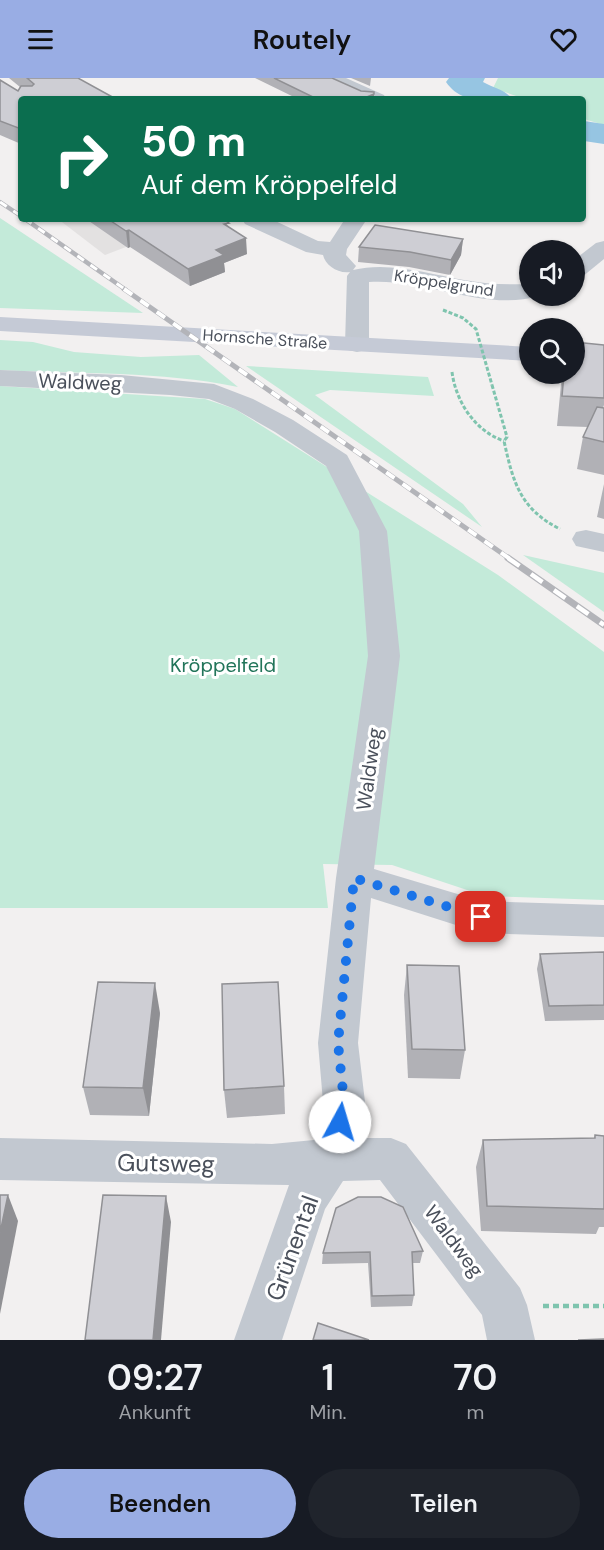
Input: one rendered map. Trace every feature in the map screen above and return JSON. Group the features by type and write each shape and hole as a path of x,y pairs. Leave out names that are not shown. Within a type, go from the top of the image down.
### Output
{"main road":[{"name":"Hornsche Straße","path":"0,324 519,353"}],"street":[{"path":"330,78 370,96"},
{"path":"260,222 314,247 336,249"},
{"path":"354,222 336,249 336,261 358,276 357,345"},
{"path":"585,263 604,248"},
{"name":"Kröppelgrund","path":"358,276 384,273 496,292 519,291"},
{"name":"Waldweg","path":"0,378 121,383 214,392 244,404 284,426 337,461 374,531 384,656 354,878 338,1043 344,1102 332,1160 391,1159 507,1323"},
{"path":"354,878 481,917 604,921"},
{"name":"Gutsweg","path":"0,1159 272,1165 332,1160"},
{"name":"Grünental","path":"258,1340 306,1198 332,1160"}],"path":[{"path":"442,310 463,318 476,329 507,438 504,441 513,478 521,497 531,511 545,523 595,541"},
{"path":"452,367 452,380 463,407 490,436 504,441"},
{"path":"507,1323 604,1306"}],"shaded area":[{"path":"62,222 191,222 105,255"}],"green space":[{"path":"498,78 604,78 604,125 586,120 586,96 516,96 493,88"},
{"path":"0,218 143,313 0,308"},
{"path":"0,340 33,342 74,352 141,357 199,355 238,387 179,378 0,370"},
{"path":"246,366 428,377 434,396 330,390 315,395 463,504 482,527"},
{"name":"Kröppelfeld","path":"0,386 205,399 235,409 498,575 604,652 604,900 485,896 392,865 323,864 328,908 0,908"},
{"path":"523,555 604,573 604,612"}],"building":[{"path":"27,78 78,78 111,96 18,96 18,128 0,121 0,80 18,91 21,86 34,84"},
{"path":"274,78 332,78 361,91 374,92 369,96 311,96"},
{"path":"112,222 228,222 229,223 224,224 246,238 216,250 224,255 188,269 129,230 126,231"},
{"path":"375,225 463,239 451,260 410,252 359,247"},
{"path":"585,343 604,345 604,398 562,396 563,384 585,384"},
{"path":"597,407 604,408 604,442 583,437"},
{"path":"604,952 604,1005 549,1006 540,954"},
{"path":"407,965 459,966 465,1050 412,1049"},
{"path":"98,982 155,983 143,1088 83,1087"},
{"path":"278,982 284,1086 224,1090 222,984"},
{"path":"595,1135 604,1136 604,1209 487,1206 483,1140 595,1138"},
{"path":"0,1195 8,1195 0,1233"},
{"path":"103,1195 166,1196 153,1340 85,1340"},
{"path":"358,1197 381,1197 403,1207 423,1251 412,1252 414,1295 372,1296 370,1252 323,1253 336,1208"},
{"path":"318,1323 369,1340 313,1340"}],"waterway":[{"path":"469,78 462,82 485,96"},
{"path":"586,131 604,134"}],"railway":[{"path":"0,202 18,214"},
{"path":"29,222 126,290"},
{"path":"124,289 510,559"},
{"path":"508,558 604,625"}],"route":[{"path":"340,1122 344,1102 338,1043 354,878 481,917"}]}
